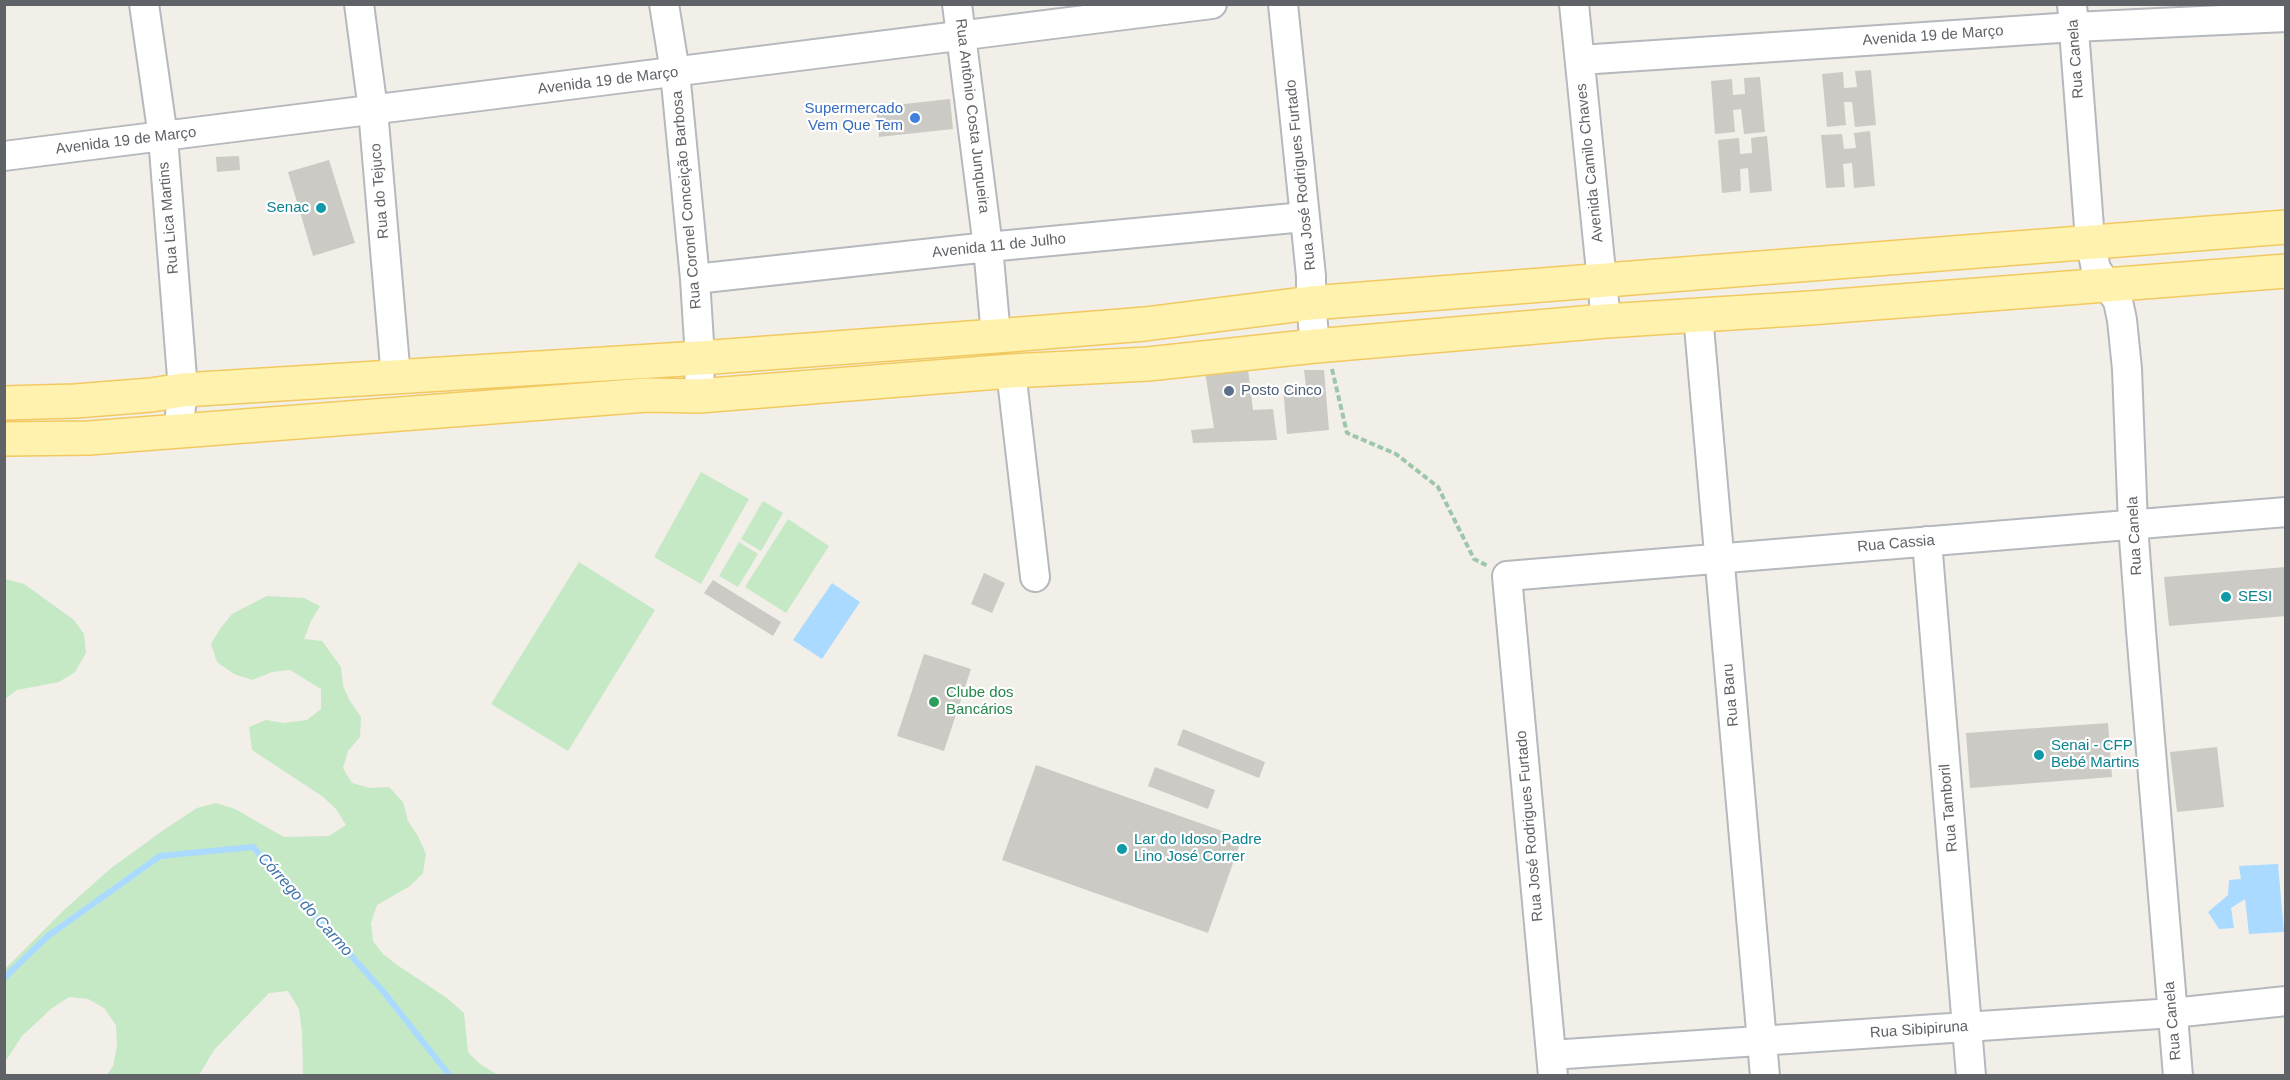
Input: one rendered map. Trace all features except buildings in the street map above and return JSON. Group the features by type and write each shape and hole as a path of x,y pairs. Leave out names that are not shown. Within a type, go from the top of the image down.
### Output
{"main road":[{"path":"4,403 86,400 183,390 700,358 996,336 1145,324 1311,303 2090,240 2286,227"},
{"path":"4,439 89,438 647,395 699,396 1011,371 1321,354 1606,321 1810,308 2286,271"},
{"path":"1145,324 1148,364"}],"street":[{"name":"Rua Lica Martins","path":"144,4 163,137 183,390 178,432"},
{"name":"Rua do Tejuco","path":"359,4 373,110 396,378"},
{"name":"Rua Coronel Conceição Barbosa","path":"664,4 675,72 695,279 700,358 699,396"},
{"name":"Rua Antônio Costa Junqueira","path":"957,4 988,246 996,336"},
{"name":"Avenida 19 de Março","path":"4,156 1212,4"},
{"name":"Rua José Rodrigues Furtado","path":"1283,4 1311,276 1311,303 1321,354"},
{"name":"Avenida Camilo Chaves","path":"1574,4 1606,321"},
{"name":"Avenida 19 de Março","path":"1580,60 2073,16 2286,16"},
{"name":"Rua Canela","path":"2073,16 2090,240 2096,268 2118,301 2127,369 2133,525 2178,1076"},
{"name":"Avenida 11 de Julho","path":"695,279 988,246 1304,217"},
{"name":"Rua Baru","path":"1698,315 1765,1076"},
{"path":"1011,371 1035,577"},
{"name":"Rua Cassia","path":"1507,576 2286,512"},
{"name":"Rua Tamboril","path":"1927,541 1971,1076"},
{"name":"Rua José Rodrigues Furtado","path":"1507,576 1552,1065"},
{"name":"Rua Sibipiruna","path":"1552,1065 1762,1042 2173,1013 2286,1001"}],"path":[{"path":"1321,354 1333,369 1347,433 1396,454 1438,487 1474,558 1507,576"}],"green space":[{"path":"701,472 749,499 701,584 654,557"},
{"path":"763,501 783,513 761,551 741,539"},
{"path":"788,519 829,546 786,613 745,587"},
{"path":"739,542 758,554 738,587 719,576"},
{"path":"579,562 655,610 568,751 491,704"},
{"path":"5,579 24,584 74,620 84,634 86,653 75,672 59,682 17,690 5,699"},
{"path":"267,596 304,598 320,606 304,639 322,641 341,667 343,686 361,717 360,737 348,751 343,768 352,783 370,788 389,787 403,802 408,821 426,854 423,873 410,886 377,905 371,923 373,941 383,954 447,998 464,1013 468,1052 480,1064 498,1075 303,1075 299,1009 288,991 269,993 214,1050 199,1075 107,1075 113,1066 117,1046 116,1025 104,1008 88,999 69,997 52,1008 22,1036 5,1062 5,969 64,910 110,869 165,829 197,808 216,803 235,809 284,837 329,836 346,825 336,809 322,796 252,750 249,727 266,720 284,723 307,720 321,709 321,689 290,670 272,672 252,680 234,674 217,662 211,644 220,629 232,614"}],"water":[{"path":"832,583 860,602 822,659 793,640"},
{"path":"2278,864 2284,932 2249,934 2245,899 2231,908 2234,928 2219,929 2208,912 2228,895 2229,880 2241,879 2239,866"}],"waterway":[{"name":"Córrego do Carmo","path":"4,978 48,936 160,856 253,847 382,990 450,1076"}],"place":[{"name":"Supermercado Vem Que Tem","path":"915,118"},
{"name":"Senac","path":"321,208"},
{"name":"Posto Cinco","path":"1229,391"},
{"name":"SESI","path":"2226,597"},
{"name":"Clube dos Bancários","path":"934,702"},
{"name":"Senai - CFP Bebé Martins","path":"2039,755"},
{"name":"Lar do Idoso Padre Lino José Correr","path":"1122,849"}]}
